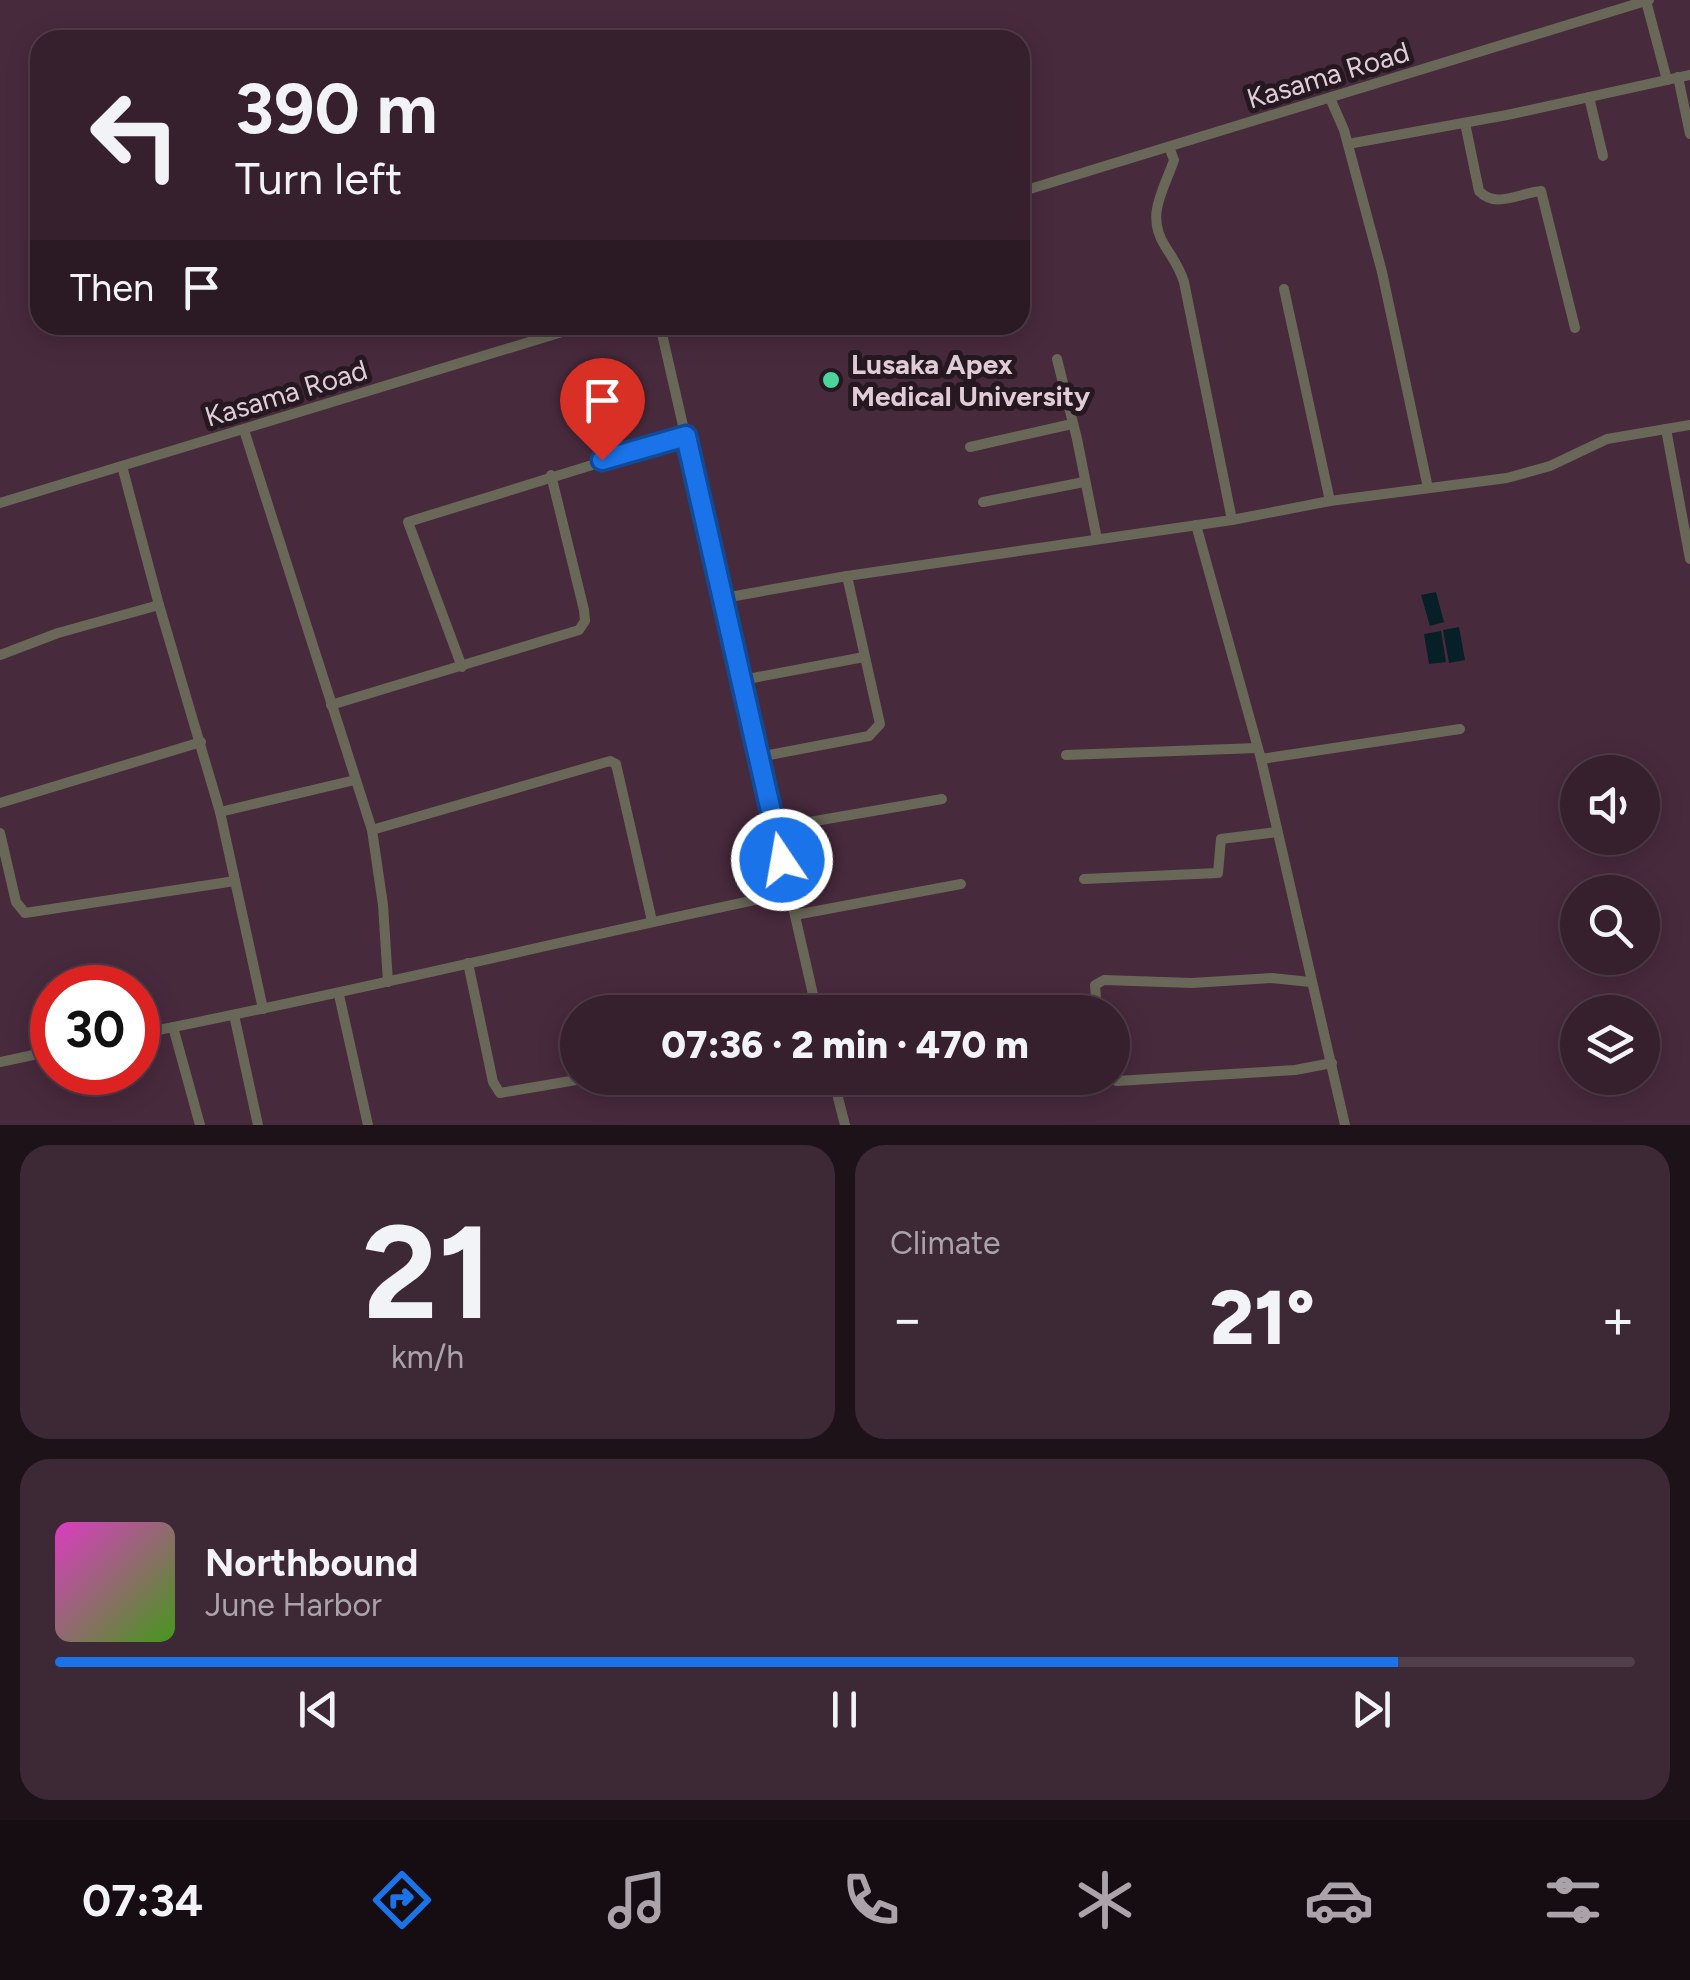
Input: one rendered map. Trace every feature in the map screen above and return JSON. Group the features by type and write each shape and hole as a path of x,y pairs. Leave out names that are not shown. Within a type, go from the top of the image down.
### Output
{"street":[{"path":"1648,0 1678,77 1690,134"},
{"name":"Kasama Road","path":"1030,189 1648,0"},
{"path":"1348,144 1678,77"},
{"path":"1590,97 1604,156"},
{"path":"1330,98 1348,144 1382,272 1428,488"},
{"path":"1465,123 1478,191 1484,197 1495,201 1541,192 1575,328"},
{"path":"1169,147 1174,160 1158,198 1155,218 1162,243 1178,262 1184,282 1232,520"},
{"path":"1284,289 1330,502"},
{"name":"Kasama Road","path":"0,502 552,335"},
{"path":"662,335 813,995"},
{"path":"1056,359 1097,539"},
{"path":"970,447 1072,424"},
{"path":"724,598 1531,472 1607,438 1690,425"},
{"path":"1666,429 1690,560"},
{"path":"244,430 372,830 384,904 388,982"},
{"path":"462,667 408,522 686,436"},
{"path":"122,466 220,812 263,1009"},
{"path":"331,705 579,630 585,621 551,476"},
{"path":"983,502 1084,482"},
{"path":"1196,525 1259,754 1345,1125"},
{"path":"759,757 869,736 881,718 847,576"},
{"path":"0,655 58,633 159,605"},
{"path":"742,680 864,658"},
{"path":"1066,755 1259,754 1460,729"},
{"path":"0,803 201,742"},
{"path":"372,830 610,761 616,764 652,921"},
{"path":"220,812 355,780"},
{"path":"775,828 942,799"},
{"path":"1084,878 1218,873 1221,839 1276,832"},
{"path":"0,833 16,902 26,913 235,880"},
{"path":"795,915 961,884"},
{"path":"160,1030 339,995 652,921 790,893"},
{"path":"468,963 493,1082 500,1092 560,1082"},
{"path":"1096,995 1095,985 1104,980 1192,983 1272,978 1310,982"},
{"path":"339,995 368,1125"},
{"path":"234,1014 258,1125"},
{"path":"173,1027 200,1125"},
{"path":"0,1062 30,1055"},
{"path":"1130,1080 1295,1070 1332,1063"},
{"path":"837,1095 845,1125"}],"water":[{"path":"1436,592 1444,622 1430,626 1421,595"},
{"path":"1459,627 1465,660 1449,663 1443,630"},
{"path":"1441,631 1446,662 1429,664 1424,634"}],"place":[{"name":"Lusaka Apex Medical University","path":"831,380"}],"route":[{"path":"602,460 686,436 782,860"}]}
